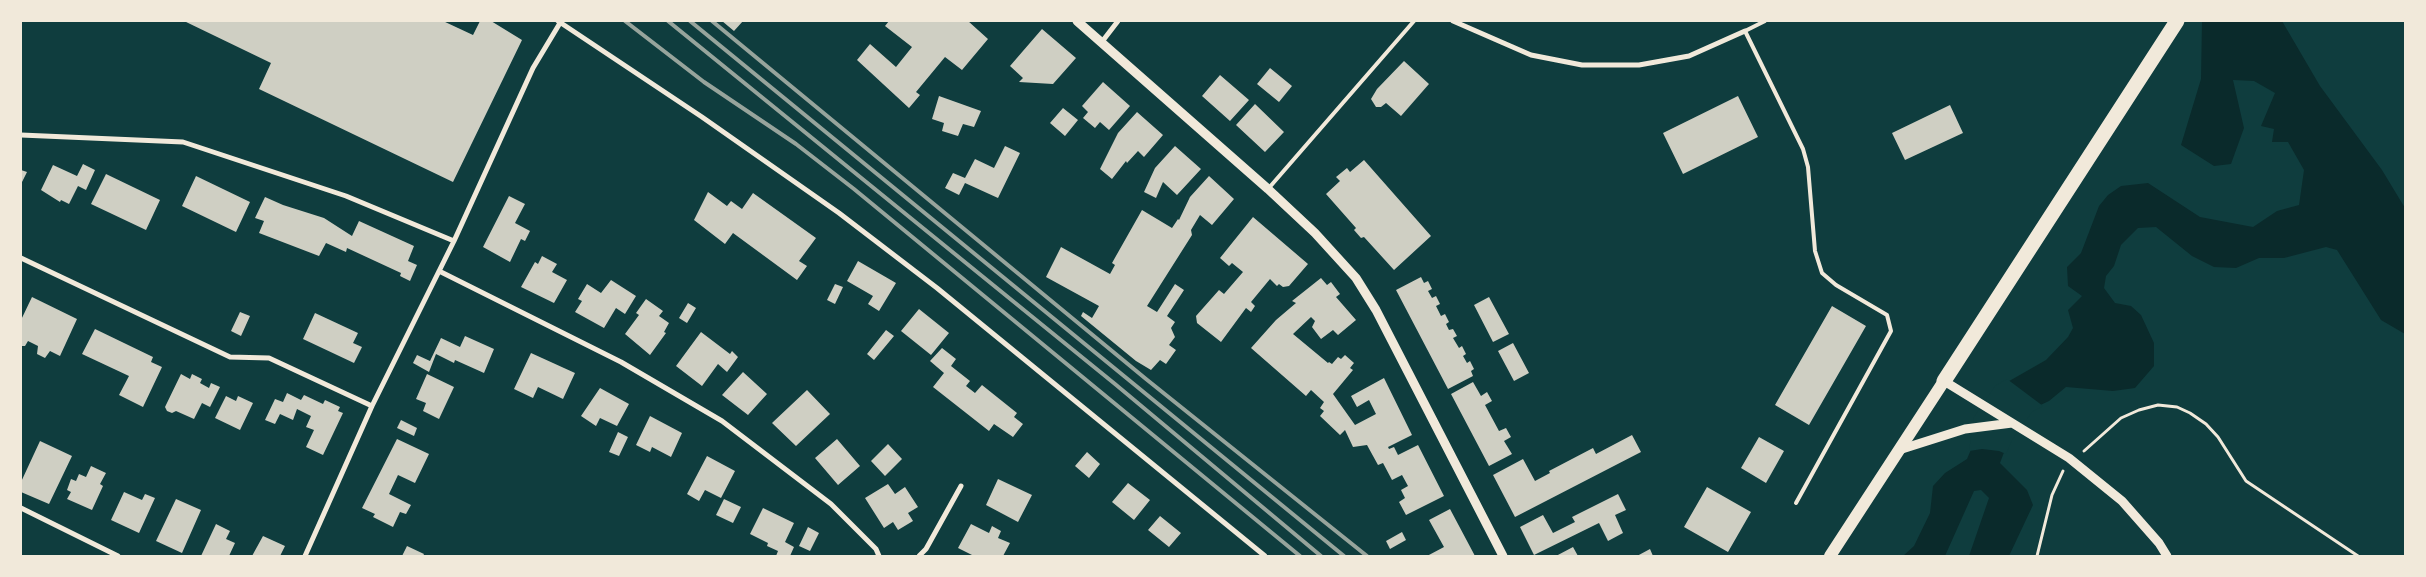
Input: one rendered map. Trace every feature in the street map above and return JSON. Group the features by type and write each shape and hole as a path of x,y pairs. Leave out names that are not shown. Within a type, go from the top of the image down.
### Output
{"highway":[{"path":"1944,381 2177,21"}],"main road":[{"path":"1830,556 1902,449 1944,381"}],"street":[{"path":"1077,21 1268,189 1315,233 1356,278 1376,310 1503,556"},
{"path":"1101,43 1118,21"},
{"path":"1453,21 1531,55 1582,65 1639,65 1689,56 1745,32"},
{"path":"306,556 372,406 454,242 533,68 559,22 702,117 839,213 945,294 1265,556"},
{"path":"21,135 183,142 346,196 454,242"},
{"path":"21,258 230,357 269,358 372,406"},
{"path":"439,271 621,362 722,421 831,504 876,549 879,556"},
{"path":"1944,381 2069,458 2122,501 2159,543 2167,556"},
{"path":"1902,449 1965,429 2012,423"},
{"path":"919,556 926,548 961,486"},
{"path":"21,508 118,556"}],"lane":[{"path":"1268,189 1414,21"},
{"path":"1765,21 1745,32 1802,149 1808,167 1815,252 1822,273 1836,285 1887,315 1891,331 1796,503"}],"path":[{"path":"2077,457 2121,418 2139,410 2158,405 2177,407 2206,424 2218,438 2246,481 2358,556"},
{"path":"2037,556 2052,495 2063,471 2070,464"}],"water":[{"path":"2202,21 2282,21 2320,86 2382,170 2405,208 2405,334 2381,320 2337,250 2326,247 2284,258 2259,258 2236,268 2214,267 2192,256 2156,227 2138,228 2121,245 2114,266 2106,276 2104,288 2115,303 2131,306 2141,315 2154,343 2154,366 2135,388 2113,391 2066,387 2049,401 2030,410 2009,439 2000,463 2027,490 2033,505 2009,556 1969,556 1989,498 1981,490 1974,491 1945,556 1903,556 1914,546 1930,513 1933,486 1945,473 1967,459 1997,388 2046,360 2068,337 2073,328 2068,310 2082,296 2068,286 2067,267 2081,253 2099,206 2108,195 2121,186 2148,183 2200,217 2253,227 2277,211 2299,205 2304,170 2288,142 2272,142 2274,129 2261,126 2275,93 2254,81 2233,80 2244,128 2231,164 2214,166 2181,145 2201,79"}],"pier":[{"path":"2007,379 2043,406 2032,412 2012,440 2006,454 1999,451 1982,449 1969,451 1974,417 1995,386"}],"building":[{"path":"184,21 443,21 473,35 480,21 491,21 522,40 453,182 259,89 271,63"},
{"path":"722,21 743,21 734,31"},
{"path":"889,21 968,21 988,39 962,70 945,57 916,92 920,95 909,108 857,60 870,44 896,67 912,47 885,26"},
{"path":"1042,29 1076,58 1053,84 1019,82 1023,78 1010,66"},
{"path":"1404,61 1429,84 1401,116 1386,103 1381,107 1376,107 1371,99 1377,89"},
{"path":"1270,68 1292,86 1279,102 1257,84"},
{"path":"1220,75 1249,100 1230,121 1202,96"},
{"path":"1103,82 1130,106 1109,130 1100,122 1095,128 1083,118 1088,112 1082,106"},
{"path":"939,96 981,111 974,127 963,124 958,136 942,131 944,123 932,119"},
{"path":"1738,96 1758,137 1683,174 1663,133"},
{"path":"1255,104 1284,132 1265,152 1236,125"},
{"path":"1950,105 1963,133 1905,160 1892,133"},
{"path":"1063,108 1078,120 1065,136 1050,123"},
{"path":"1137,112 1163,135 1144,157 1138,151 1127,163 1126,161 1112,179 1100,169 1118,133"},
{"path":"1005,146 1020,153 998,198 965,183 959,195 945,188 953,173 965,178 975,159 994,168"},
{"path":"1175,146 1201,169 1177,195 1163,182 1156,198 1144,192 1155,168"},
{"path":"1364,160 1431,236 1394,270 1364,237 1361,238 1354,230 1356,228 1326,194 1340,181 1336,177 1347,168 1350,172"},
{"path":"83,164 95,170 86,190 78,186 69,204 61,200 60,202 41,190 53,165 77,176"},
{"path":"21,170 27,172 21,184"},
{"path":"106,174 160,200 146,230 91,204"},
{"path":"196,176 250,202 236,232 182,206"},
{"path":"1209,176 1234,199 1212,225 1200,215 1191,230 1192,235 1147,306 1157,312 1175,284 1184,290 1167,316 1175,322 1171,328 1175,337 1169,345 1176,350 1166,364 1160,360 1151,370 1136,361 1081,316 1083,312 1092,318 1099,306 1046,277 1061,247 1110,274 1115,265 1112,263 1142,210 1172,228 1179,220 1190,197"},
{"path":"708,192 727,206 731,201 742,209 753,193 816,238 799,261 807,266 797,280 733,233 725,244 694,220"},
{"path":"509,196 525,204 515,223 530,231 525,241 521,239 510,262 483,247"},
{"path":"265,197 283,205 324,218 352,236 359,221 414,246 408,261 417,265 410,281 400,276 401,273 347,248 346,252 326,243 319,256 259,233 264,221 255,218"},
{"path":"1253,217 1308,264 1289,286 1283,287 1279,284 1277,286 1270,279 1251,302 1255,306 1251,312 1246,308 1221,342 1197,323 1196,316 1219,290 1224,294 1243,272 1232,263 1229,266 1220,258"},
{"path":"542,256 557,264 552,272 567,280 554,303 521,287 535,262 538,264"},
{"path":"858,261 896,283 879,311 868,304 873,296 847,281"},
{"path":"1421,277 1424,283 1428,281 1432,289 1428,291 1432,298 1436,296 1440,304 1436,306 1441,316 1445,314 1449,322 1446,324 1449,330 1453,329 1457,336 1453,338 1459,348 1462,346 1466,354 1463,356 1467,363 1470,361 1474,369 1471,371 1473,376 1448,389 1396,290"},
{"path":"1321,278 1327,285 1331,282 1340,294 1336,297 1356,320 1338,335 1333,330 1321,339 1312,327 1315,321 1311,317 1293,334 1328,363 1332,364 1338,357 1341,359 1345,355 1354,363 1350,368 1353,370 1333,394 1355,425 1376,414 1369,400 1357,407 1351,396 1384,378 1412,435 1388,447 1389,449 1394,447 1398,455 1418,445 1444,496 1406,515 1399,502 1405,498 1401,490 1408,486 1402,475 1392,480 1383,463 1378,465 1367,445 1353,447 1345,430 1340,435 1320,416 1324,411 1320,408 1324,402 1311,390 1306,396 1251,348 1276,320 1296,303 1292,301"},
{"path":"611,280 636,296 625,314 616,308 604,328 575,312 582,301 578,299 587,284 601,293"},
{"path":"835,284 843,287 835,304 827,300"},
{"path":"32,297 77,319 60,356 50,351 45,358 37,354 38,346 28,341 25,346 21,346 21,320"},
{"path":"1489,297 1509,334 1493,342 1474,305"},
{"path":"646,299 663,311 659,316 669,323 664,332 666,333 650,355 625,334 639,315 636,313"},
{"path":"688,303 696,308 687,323 679,318"},
{"path":"1832,306 1866,326 1809,425 1775,405"},
{"path":"919,309 949,333 931,355 901,331"},
{"path":"240,312 250,316 241,336 231,331"},
{"path":"315,313 358,333 353,343 362,347 354,363 303,339"},
{"path":"95,329 153,357 151,362 162,367 143,407 119,395 129,376 82,354"},
{"path":"886,330 894,336 874,360 867,354"},
{"path":"701,332 730,354 732,351 738,357 727,372 718,364 702,386 676,366"},
{"path":"465,336 494,349 484,373 455,360 454,363 436,354 429,372 413,363 417,355 430,361 441,338 460,347"},
{"path":"1513,343 1529,373 1514,381 1498,351"},
{"path":"942,348 956,359 951,366 970,381 966,386 975,393 982,385 1017,413 1014,417 1023,424 1013,437 994,424 989,431 933,387 944,373 930,361"},
{"path":"531,353 575,373 563,399 538,387 533,398 514,389"},
{"path":"743,372 767,394 748,415 722,395"},
{"path":"181,374 190,379 192,374 202,379 200,383 209,388 211,383 220,387 210,407 202,403 194,419 176,411 172,413 167,411 165,407"},
{"path":"427,374 454,387 439,419 423,411 426,403 416,399"},
{"path":"1473,382 1481,396 1487,392 1492,401 1485,405 1499,431 1506,428 1511,437 1504,441 1512,454 1489,466 1451,394"},
{"path":"600,388 629,404 617,426 600,418 596,426 581,416"},
{"path":"807,390 830,414 796,446 772,423"},
{"path":"287,393 301,400 304,395 323,404 325,400 340,407 338,411 343,413 323,455 306,447 314,430 306,427 311,416 297,409 293,420 280,414 275,424 265,420 275,399 283,402"},
{"path":"226,396 236,401 238,396 253,403 240,430 215,418"},
{"path":"650,416 682,433 671,457 652,447 650,452 636,445"},
{"path":"401,420 417,428 414,436 397,428"},
{"path":"618,432 628,437 619,456 609,452"},
{"path":"1632,435 1641,452 1515,517 1493,475 1523,459 1535,481 1550,473 1549,471 1593,448 1596,454"},
{"path":"1759,437 1784,451 1766,483 1741,468"},
{"path":"397,439 429,454 415,483 398,475 389,494 411,505 406,514 400,512 393,527 373,517 375,514 362,508"},
{"path":"837,439 860,466 838,485 815,458"},
{"path":"40,441 72,456 49,504 21,492 21,482"},
{"path":"888,444 902,459 885,476 871,461"},
{"path":"1087,452 1100,464 1089,478 1075,466"},
{"path":"707,456 735,471 721,498 705,490 699,501 687,494"},
{"path":"91,466 106,473 100,484 103,486 92,510 67,499 71,492 67,490 71,479 76,481 79,474 86,477"},
{"path":"998,479 1032,495 1018,522 986,505"},
{"path":"1128,483 1150,500 1134,520 1112,502"},
{"path":"888,484 895,494 905,487 918,507 908,513 913,521 898,530 893,522 884,528 865,498"},
{"path":"1707,487 1751,512 1728,552 1684,527"},
{"path":"124,492 142,500 145,494 155,498 139,533 111,520"},
{"path":"1618,494 1626,510 1615,515 1623,533 1608,541 1599,523 1534,555 1520,527 1543,515 1553,533 1575,522 1572,517"},
{"path":"176,499 201,510 182,553 156,541"},
{"path":"724,499 741,507 733,523 716,515"},
{"path":"763,508 794,523 785,542 794,547 790,556 776,556 778,551 767,546 768,543 750,534"},
{"path":"1450,509 1475,556 1427,556 1444,547 1429,520"},
{"path":"1160,516 1181,533 1169,547 1148,530"},
{"path":"216,524 230,531 226,539 235,543 229,556 201,556"},
{"path":"971,524 989,533 992,526 1001,531 998,538 1010,543 1003,556 974,556 958,548"},
{"path":"808,527 819,533 810,551 799,546"},
{"path":"1402,532 1406,540 1390,549 1386,541"},
{"path":"263,536 285,546 280,556 252,556"},
{"path":"407,546 424,554 423,556 402,556"},
{"path":"1573,547 1578,556 1556,556"},
{"path":"1650,549 1653,556 1637,556"}],"railway":[{"path":"625,21 704,82 796,144 854,189 1300,556"},
{"path":"668,21 1115,384 1321,556"},
{"path":"690,21 1344,556"},
{"path":"712,21 1146,379 1367,556"}]}
